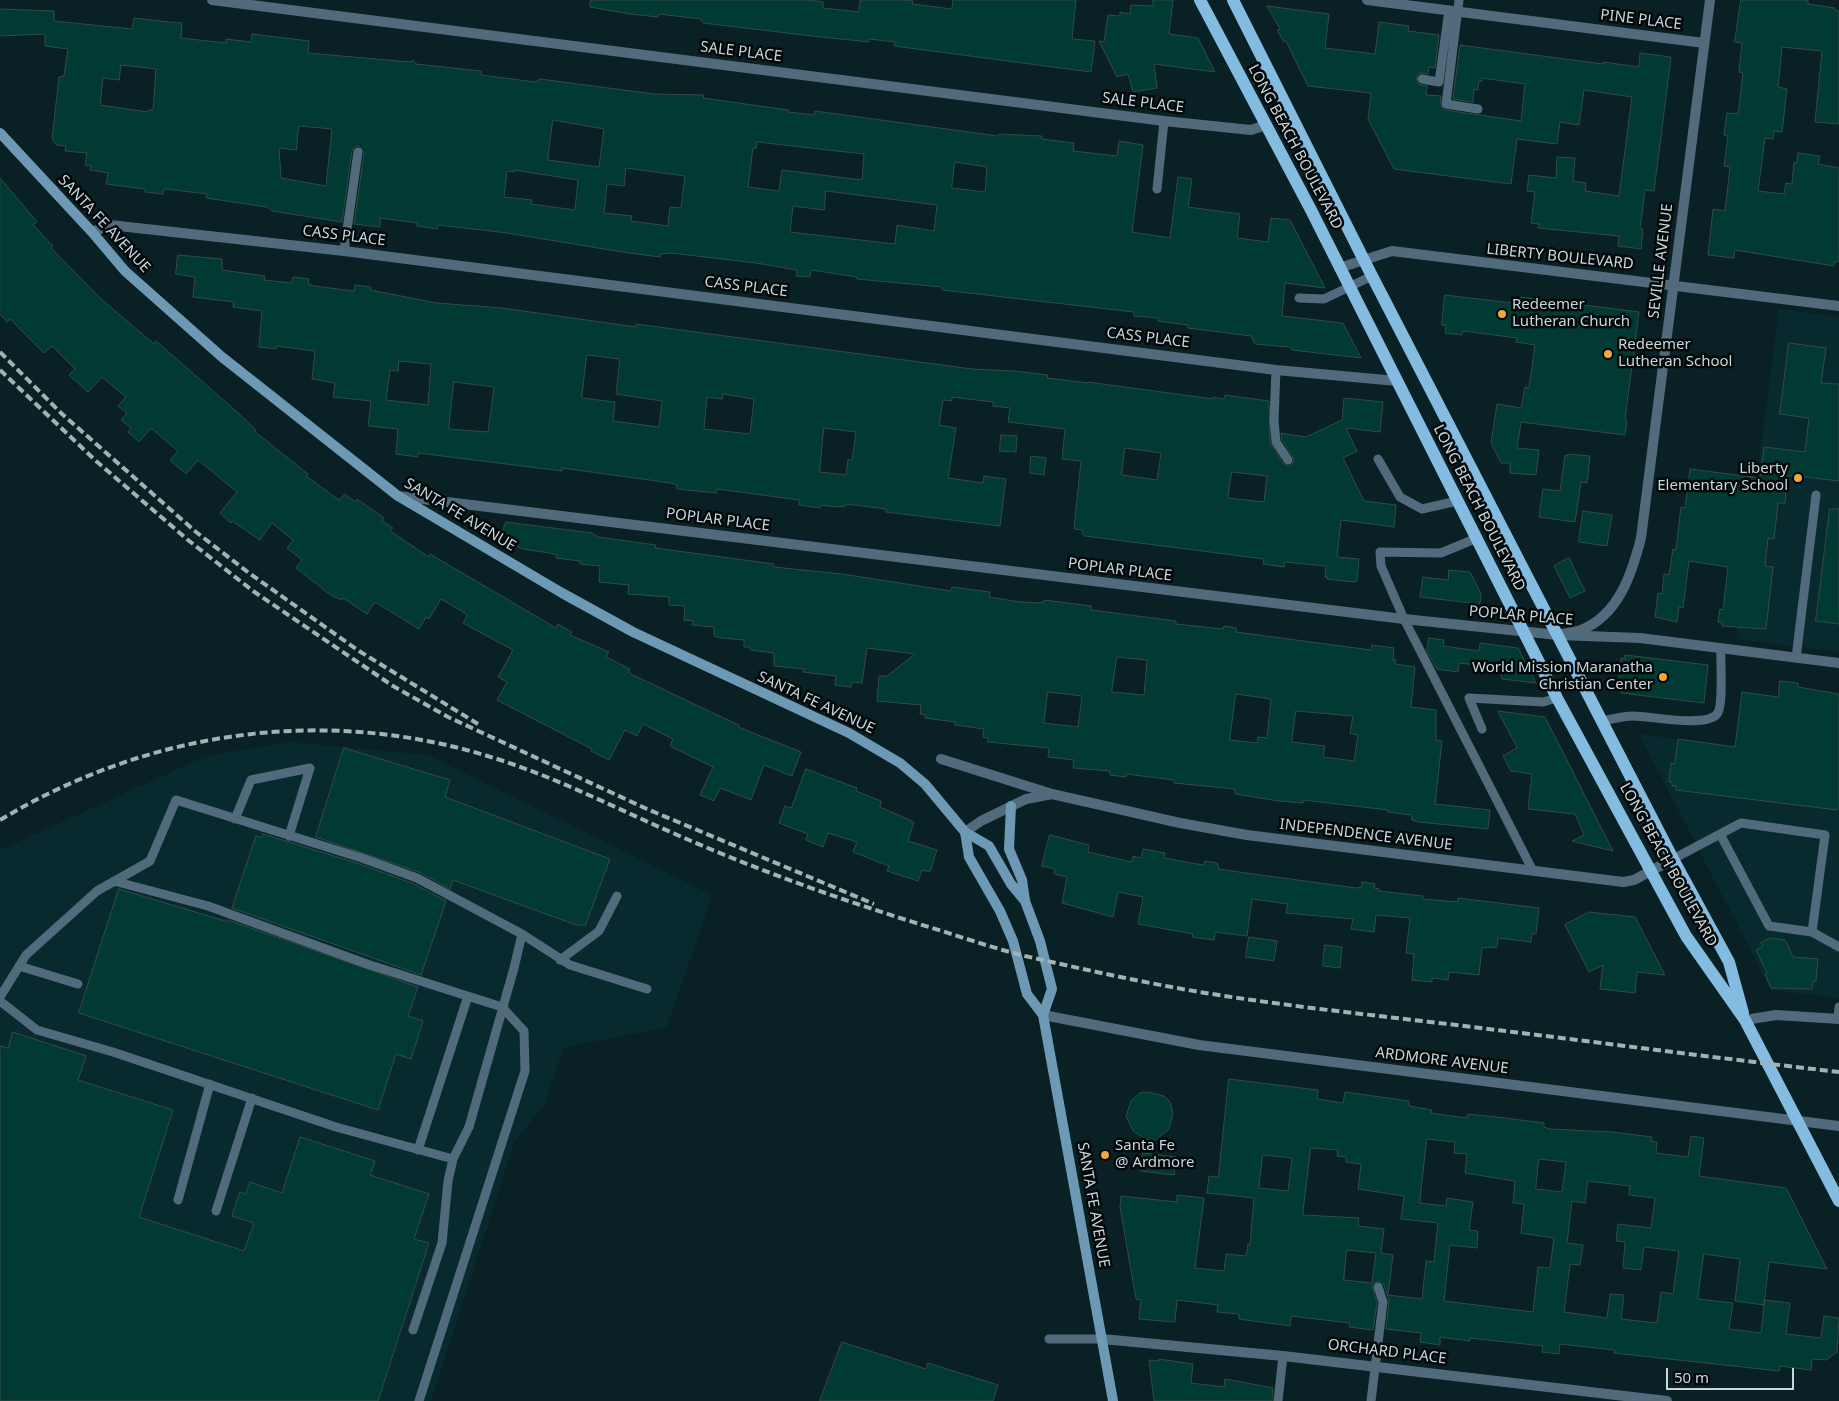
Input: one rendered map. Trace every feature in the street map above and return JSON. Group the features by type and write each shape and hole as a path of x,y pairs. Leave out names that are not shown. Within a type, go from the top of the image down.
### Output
{"main road":[{"name":"LONG BEACH BOULEVARD","path":"1200,0 1397,381 1557,698 1686,936 1745,1020 1838,1197"},
{"name":"LONG BEACH BOULEVARD","path":"1234,0 1372,276 1673,859 1730,962 1745,1020"},
{"name":"SANTA FE AVENUE","path":"0,133 92,232 125,271 222,356 398,496 562,593 633,632 875,747 900,763 925,784 965,832 989,846 1011,884 1025,901 1040,941 1052,989 1043,1015"},
{"path":"1011,806 1009,849 1022,880 1025,901"},
{"name":"SANTA FE AVENUE","path":"965,832 969,857 1000,912 1013,941 1027,994 1043,1015 1113,1401"}],"street":[{"name":"SALE PLACE","path":"212,0 1164,121 1252,130 1266,125"},
{"name":"PINE PLACE","path":"1367,0 1704,44"},
{"name":"SEVILLE AVENUE","path":"1558,635 1582,629 1612,606 1623,590 1632,570 1642,529 1710,0"},
{"name":"CASS PLACE","path":"92,232 110,225 344,251 1276,370 1397,381"},
{"name":"LIBERTY BOULEVARD","path":"1339,268 1392,251 1839,306"},
{"name":"POPLAR PLACE","path":"398,496 1404,619 1558,635 1640,638 1839,664"},
{"name":"INDEPENDENCE AVENUE","path":"941,759 1052,794 1180,823 1247,835 1623,882 1634,880 1673,859"},
{"name":"INDEPENDENCE AVENUE","path":"965,832 1011,806 1039,795 1052,794"},
{"path":"1745,1020 1776,1014 1838,1019"},
{"name":"ARDMORE AVENUE","path":"1043,1015 1199,1045 1839,1126"},
{"name":"ORCHARD PLACE","path":"1102,1339 1376,1366 1667,1401"}],"lane":[{"path":"1422,80 1439,82 1453,11 1459,0"},
{"path":"1453,11 1446,104 1478,110"},
{"path":"1157,189 1164,121"},
{"path":"344,251 358,152"},
{"path":"1299,298 1324,299 1372,276"},
{"path":"1276,370 1274,421 1276,442 1288,460"},
{"path":"1378,459 1400,498 1422,509 1457,501"},
{"path":"1796,658 1816,495"},
{"path":"1477,538 1441,553 1380,552 1381,566 1404,619 1534,871"},
{"path":"1603,721 1631,716 1700,721 1712,718 1717,714 1720,705 1720,649"},
{"path":"1482,729 1469,698 1543,702 1557,698"},
{"path":"235,819 251,780 310,768 289,836"},
{"path":"0,997 26,954 97,891 150,861 176,800 417,878 522,934 560,960 646,989"},
{"path":"1673,859 1741,824 1826,835 1812,932"},
{"path":"1720,834 1769,926 1812,932 1839,947"},
{"path":"114,882 208,906 367,964 502,1007 524,1031 525,1071 419,1401"},
{"path":"560,960 599,931 617,896"},
{"path":"413,1330 442,1243 448,1181 453,1159 469,1127 522,934"},
{"path":"19,966 78,984"},
{"path":"418,1150 468,996"},
{"path":"0,1001 37,1030 113,1052 336,1127 453,1159"},
{"path":"1838,1019 1839,1007"},
{"path":"178,1200 210,1084"},
{"path":"216,1211 252,1098"},
{"path":"1371,1401 1383,1302 1378,1287"},
{"path":"1049,1339 1102,1339"},
{"path":"1278,1401 1283,1356"}],"shaded area":[{"name":"Liberty Elementary School","path":"1779,309 1839,317 1839,652 1736,639"},
{"path":"1639,734 1839,760 1839,998 1771,990"},
{"path":"290,742 428,755 713,895 666,1028 564,1047 544,1105 514,1143 431,1401 0,1401 0,850 206,756"}],"building":[{"path":"591,0 810,0 823,2 823,8 859,12 860,0 905,0 913,1 912,4 952,9 953,0 1076,0 1072,39 1095,41 1091,72 894,46 895,42 869,39 869,42 812,36 703,23 701,19 659,14 658,17 630,14 590,7"},
{"path":"1153,0 1173,0 1169,34 1198,38 1215,72 1154,64 1157,88 1133,92 1128,74 1117,77 1099,41 1104,42 1108,15 1120,16 1120,12 1130,14 1131,5 1153,6"},
{"path":"1741,0 1808,0 1808,4 1835,8 1834,10 1839,11 1839,124 1815,122 1822,51 1782,47 1778,87 1787,89 1782,132 1774,131 1773,139 1765,138 1758,191 1784,194 1786,183 1792,184 1794,162 1797,163 1798,153 1820,156 1818,164 1839,168 1839,262 1835,261 1834,266 1735,250 1734,258 1708,255 1713,209 1725,211 1730,167 1724,166 1728,136 1724,135 1727,113 1738,114 1743,73 1739,72 1742,43 1735,42"},
{"path":"1267,6 1329,14 1325,48 1375,54 1379,22 1409,26 1408,31 1439,35 1435,68 1429,67 1428,74 1420,73 1416,77 1418,84 1427,86 1426,95 1441,96 1440,106 1445,110 1521,121 1525,84 1482,78 1482,81 1479,81 1478,90 1474,89 1473,102 1453,99 1460,45 1639,67 1640,53 1671,57 1654,191 1645,190 1640,229 1643,229 1641,249 1618,246 1619,236 1538,228 1539,224 1531,223 1535,192 1527,191 1529,175 1556,178 1557,157 1575,158 1573,181 1586,183 1585,191 1619,196 1632,97 1584,90 1579,125 1560,122 1557,144 1517,139 1511,184 1394,169 1368,119 1371,93 1308,86 1286,41 1284,42 1277,30 1280,29"},
{"path":"0,9 54,11 54,21 132,29 134,18 182,23 181,38 226,43 226,39 251,42 252,34 309,41 308,53 410,62 413,60 416,64 481,71 481,75 535,82 540,79 654,94 704,95 703,98 788,110 788,112 814,115 815,111 998,136 999,134 1042,136 1042,139 1074,143 1073,151 1117,156 1119,141 1143,145 1132,232 1170,238 1178,177 1192,179 1188,207 1240,214 1237,238 1268,242 1271,218 1290,220 1325,288 1285,283 1282,316 1343,323 1361,358 1292,350 1290,347 1255,344 1251,336 1188,328 1188,325 1158,321 1158,318 1134,316 1134,312 942,290 942,287 857,279 857,277 811,270 810,277 796,276 797,270 756,263 671,253 661,254 660,257 507,233 438,225 437,229 417,226 417,223 380,218 380,227 354,224 364,153 359,146 355,146 352,151 342,222 272,211 267,207 206,198 207,194 164,189 163,194 145,192 145,189 106,184 108,173 90,170 91,166 85,165 87,153 65,151 66,146 57,145 52,139 59,77 64,76 68,49 45,46 45,34 0,36","holes":["121,65 156,69 153,110 148,110 148,112 100,105 103,78 119,80","553,120 604,129 599,167 548,160","299,126 332,129 326,186 281,178 279,148 296,150","757,142 864,154 862,180 782,170 779,191 748,187 753,148 756,148","955,162 987,167 985,192 952,188","626,168 685,176 681,208 670,207 668,226 631,221 632,216 604,213 607,184 624,186","514,170 578,180 575,210 531,204 532,200 504,197 507,171 514,172","826,191 937,205 934,231 897,225 895,244 790,232 793,206 824,210"]},
{"path":"0,178 37,222 33,225 53,246 51,248 101,299 154,344 156,341 236,411 256,430 254,431 308,474 306,476 339,500 345,494 355,502 357,499 384,518 382,521 393,528 390,531 429,557 430,554 556,628 558,624 572,632 570,635 609,652 606,657 630,669 628,672 633,675 739,725 738,727 801,752 792,776 764,765 751,800 720,788 714,801 700,795 713,767 670,746 673,739 643,724 637,736 625,730 609,760 591,751 592,749 497,700 507,682 498,677 513,650 463,623 467,616 465,613 441,599 429,619 426,617 419,629 375,602 367,614 343,598 342,600 332,596 296,568 302,560 287,548 293,540 272,523 260,540 232,521 231,523 220,513 237,492 198,460 186,474 170,460 178,451 151,428 139,442 128,432 131,428 121,420 127,413 118,406 126,397 102,377 88,392 69,375 75,369 52,346 44,353 10,319 7,322 0,314"},
{"path":"178,255 222,259 222,270 265,276 264,280 292,283 293,277 309,279 308,284 314,286 354,291 355,285 371,287 370,290 437,303 502,308 636,327 636,324 972,369 1048,375 1047,378 1213,399 1213,397 1224,399 1225,395 1269,401 1270,443 1283,463 1288,466 1292,465 1294,459 1282,440 1281,433 1306,437 1342,420 1344,398 1383,402 1380,432 1346,428 1357,451 1343,458 1364,501 1396,505 1394,527 1341,520 1337,557 1359,559 1357,581 1353,582 1327,579 1325,577 1326,566 1285,562 1284,567 1263,564 1264,559 1085,536 1082,534 1083,530 1074,529 1081,461 1062,459 1065,429 1008,422 1010,408 993,406 993,402 952,397 952,401 943,400 939,425 956,428 948,478 983,483 984,476 1006,479 1000,526 886,512 886,509 846,504 846,506 836,507 821,505 820,508 799,505 799,500 717,489 716,493 677,489 677,485 671,483 562,468 562,471 418,453 418,457 396,454 398,429 368,426 371,401 333,397 335,383 312,379 315,351 276,346 276,349 259,347 262,311 233,307 234,302 193,297 195,277 176,274","holes":["587,355 620,359 616,394 662,401 659,427 613,421 615,402 582,398","399,361 431,364 428,405 386,400 390,370 398,371","454,382 494,387 488,432 449,429","723,394 754,399 750,434 704,429 707,397 722,399","824,428 856,432 852,460 848,460 846,475 820,472","1125,448 1161,453 1157,480 1122,475","1232,472 1267,476 1264,502 1228,498"]},
{"path":"1445,295 1521,304 1521,297 1639,312 1625,419 1627,420 1625,435 1521,422 1517,448 1539,450 1536,475 1510,473 1510,463 1501,463 1491,443 1497,404 1521,408 1525,387 1529,388 1535,345 1516,342 1517,338 1463,331 1462,335 1445,333 1446,325 1442,325"},
{"path":"1789,343 1826,348 1821,383 1839,384 1839,481 1788,475 1785,503 1778,503 1774,539 1768,538 1765,566 1773,567 1766,629 1722,626 1722,623 1718,622 1720,609 1723,610 1728,567 1689,561 1683,608 1679,607 1677,622 1655,617 1658,593 1662,594 1664,574 1669,575 1673,549 1676,550 1681,507 1685,508 1690,469 1760,478 1764,447 1805,452 1809,418 1780,414"},
{"path":"1001,435 1017,436 1016,452 1000,451"},
{"path":"1568,454 1590,456 1587,483 1581,482 1575,522 1539,517 1543,489 1560,491 1565,455 1568,456"},
{"path":"1031,456 1046,458 1044,475 1030,473"},
{"path":"1830,509 1839,509 1839,624 1816,621"},
{"path":"1583,511 1612,515 1607,546 1579,542"},
{"path":"506,522 592,533 598,537 656,545 655,548 774,564 774,567 842,574 951,591 952,587 990,592 989,597 1014,601 1034,603 1044,602 1044,600 1091,606 1091,610 1176,621 1176,624 1223,629 1224,626 1236,628 1236,632 1371,650 1372,645 1394,648 1393,660 1396,660 1395,664 1415,667 1411,707 1436,710 1436,740 1442,741 1435,804 1490,810 1488,829 1419,822 1412,820 1412,815 1388,812 1388,810 1303,800 1303,803 1279,801 1235,794 1235,789 1174,783 1174,780 1126,774 1126,777 1110,775 1110,771 1073,768 1074,760 1048,757 1049,748 988,742 988,738 983,737 984,729 955,725 955,722 925,718 926,715 920,714 921,705 877,701 879,676 887,676 915,654 867,648 862,683 852,682 851,687 835,685 836,676 803,672 804,669 774,666 774,653 750,650 750,647 744,647 744,640 714,636 714,627 692,625 693,621 684,620 685,606 669,605 669,597 628,594 629,585 599,582 600,566 580,564 580,561 556,558 557,555 550,553 522,549 501,536","holes":["1117,657 1147,660 1144,695 1112,692","1048,692 1082,696 1078,727 1044,723","1236,694 1271,699 1267,738 1258,737 1257,743 1230,740","1296,711 1353,716 1350,733 1358,735 1354,761 1323,757 1325,746 1292,742"]},
{"path":"1569,558 1585,591 1570,598 1554,566"},
{"path":"1449,570 1470,572 1481,594 1480,604 1420,597 1423,577 1448,580"},
{"path":"1429,638 1444,640 1443,646 1479,651 1480,643 1518,648 1536,683 1502,679 1500,668 1459,663 1458,672 1437,669 1427,651"},
{"name":"World Mission Maranatha Christian Center","path":"1625,655 1708,665 1704,703 1621,693 1621,689 1618,689 1621,658 1625,659"},
{"path":"1780,681 1798,683 1798,687 1839,694 1839,807 1837,810 1676,790 1676,786 1672,786 1672,782 1669,782 1671,763 1675,764 1678,739 1735,747 1742,692 1778,697"},
{"path":"1498,711 1545,717 1613,851 1572,841 1584,835 1575,814 1528,809 1532,774 1511,771 1503,756 1517,748"},
{"path":"344,748 450,780 445,797 610,859 585,926 580,924 579,926 453,880 450,889 419,872 316,837"},
{"path":"806,769 857,788 856,791 881,801 880,807 914,822 908,841 937,850 930,872 922,870 918,881 887,871 889,866 853,852 857,842 828,833 823,847 806,840 808,834 779,823 785,806 791,808"},
{"path":"263,834 360,864 414,884 446,901 421,975 232,908 256,836 262,838"},
{"path":"1050,835 1089,845 1088,852 1132,862 1133,856 1141,858 1143,849 1165,853 1164,858 1204,865 1205,861 1217,863 1219,869 1239,872 1356,888 1362,887 1362,882 1375,884 1374,888 1379,889 1379,891 1423,896 1423,899 1458,902 1458,898 1539,908 1536,934 1532,933 1531,942 1498,938 1497,947 1482,948 1479,975 1449,972 1448,980 1432,978 1432,982 1412,980 1414,954 1406,953 1410,918 1376,915 1374,932 1351,929 1353,919 1286,913 1288,904 1252,899 1247,936 1215,932 1214,940 1192,937 1193,934 1138,924 1143,897 1118,892 1113,917 1062,903 1067,877 1054,874 1055,869 1042,866"},
{"path":"119,889 228,922 228,920 418,987 408,1016 423,1021 411,1059 396,1054 378,1110 79,1013"},
{"path":"1589,912 1635,917 1665,975 1637,972 1635,993 1600,989 1603,965 1589,972 1565,925"},
{"path":"1249,937 1277,941 1274,961 1246,957"},
{"path":"1770,938 1785,940 1793,957 1818,959 1816,981 1813,981 1812,989 1771,988 1765,974 1767,973 1756,950 1763,946 1761,943"},
{"path":"1325,945 1342,947 1340,968 1323,966"},
{"path":"13,1032 86,1056 78,1080 173,1110 139,1217 244,1251 254,1223 232,1216 240,1192 246,1194 250,1182 282,1193 300,1137 375,1161 370,1175 429,1194 414,1239 429,1243 378,1401 0,1401 0,1046 8,1048"},
{"path":"1229,1079 1318,1090 1317,1099 1343,1103 1345,1092 1409,1101 1409,1106 1432,1110 1431,1113 1437,1114 1467,1118 1468,1114 1544,1123 1544,1127 1550,1129 1612,1132 1652,1137 1651,1141 1657,1142 1656,1153 1688,1157 1691,1136 1704,1138 1699,1176 1786,1188 1827,1269 1769,1262 1764,1305 1765,1300 1790,1303 1786,1334 1821,1338 1824,1316 1839,1318 1837,1352 1826,1360 1812,1359 1811,1370 1780,1366 1779,1371 1614,1353 1615,1350 1560,1344 1559,1354 1542,1352 1543,1346 1470,1338 1470,1341 1440,1337 1440,1345 1420,1342 1421,1333 1386,1329 1389,1300 1384,1285 1379,1281 1372,1286 1377,1303 1373,1330 1349,1327 1350,1323 1291,1316 1290,1326 1239,1319 1239,1314 1217,1312 1218,1305 1177,1300 1175,1322 1139,1319 1141,1300 1136,1299 1120,1207 1121,1196 1177,1202 1177,1195 1204,1198 1195,1268 1224,1271 1226,1254 1246,1256 1248,1244 1250,1245 1254,1198 1207,1193 1209,1176 1218,1177","holes":["1427,1139 1455,1142 1454,1153 1467,1154 1465,1173 1515,1181 1513,1203 1524,1204 1521,1233 1554,1238 1550,1268 1538,1267 1533,1312 1444,1301 1450,1245 1477,1248 1478,1231 1469,1230 1473,1202 1447,1198 1446,1206 1420,1203","1311,1148 1338,1150 1337,1156 1346,1157 1346,1162 1361,1164 1358,1189 1404,1196 1401,1219 1438,1223 1434,1262 1426,1261 1422,1299 1388,1295 1393,1255 1381,1253 1384,1229 1358,1226 1359,1218 1303,1215","1263,1155 1292,1158 1288,1191 1259,1188","1539,1159 1566,1162 1562,1192 1536,1189","1588,1181 1630,1186 1629,1195 1655,1198 1651,1228 1618,1224 1616,1241 1625,1242 1623,1268 1641,1270 1644,1247 1679,1251 1673,1294 1661,1292 1657,1323 1621,1319 1624,1295 1610,1294 1607,1318 1564,1312 1570,1264 1580,1265 1583,1245 1567,1243 1572,1201 1585,1203","1347,1250 1376,1253 1372,1283 1344,1280","1704,1254 1740,1259 1735,1301 1764,1305 1761,1333 1729,1329 1733,1303 1698,1299"]},
{"path":"1148,1092 1164,1096 1170,1102 1173,1114 1169,1129 1152,1143 1133,1131 1126,1116 1131,1101 1140,1093"},
{"path":"1143,1153 1176,1157 1174,1175 1141,1171"},
{"path":"842,1342 926,1369 928,1363 998,1385 993,1401 820,1401"},
{"path":"1159,1359 1193,1364 1191,1383 1224,1387 1225,1379 1273,1388 1272,1401 1154,1401 1149,1360 1158,1361"}],"railway":[{"path":"0,352 61,413 196,532 249,573 359,651 478,724"},
{"path":"0,370 96,461 188,540 253,591 393,686 448,717 647,809 874,904"},
{"path":"0,820 60,788 122,763 186,745 251,734 317,730 383,734 449,746 515,765 578,790 714,851 778,876 876,910 1025,956 1141,981 1248,999 1839,1072"}],"place":[{"name":"Redeemer Lutheran Church","path":"1502,314"},
{"name":"Redeemer Lutheran School","path":"1608,354"},
{"name":"Liberty Elementary School","path":"1798,478"},
{"name":"World Mission Maranatha Christian Center","path":"1663,677"},
{"name":"Santa Fe @ Ardmore","path":"1105,1155"}]}
